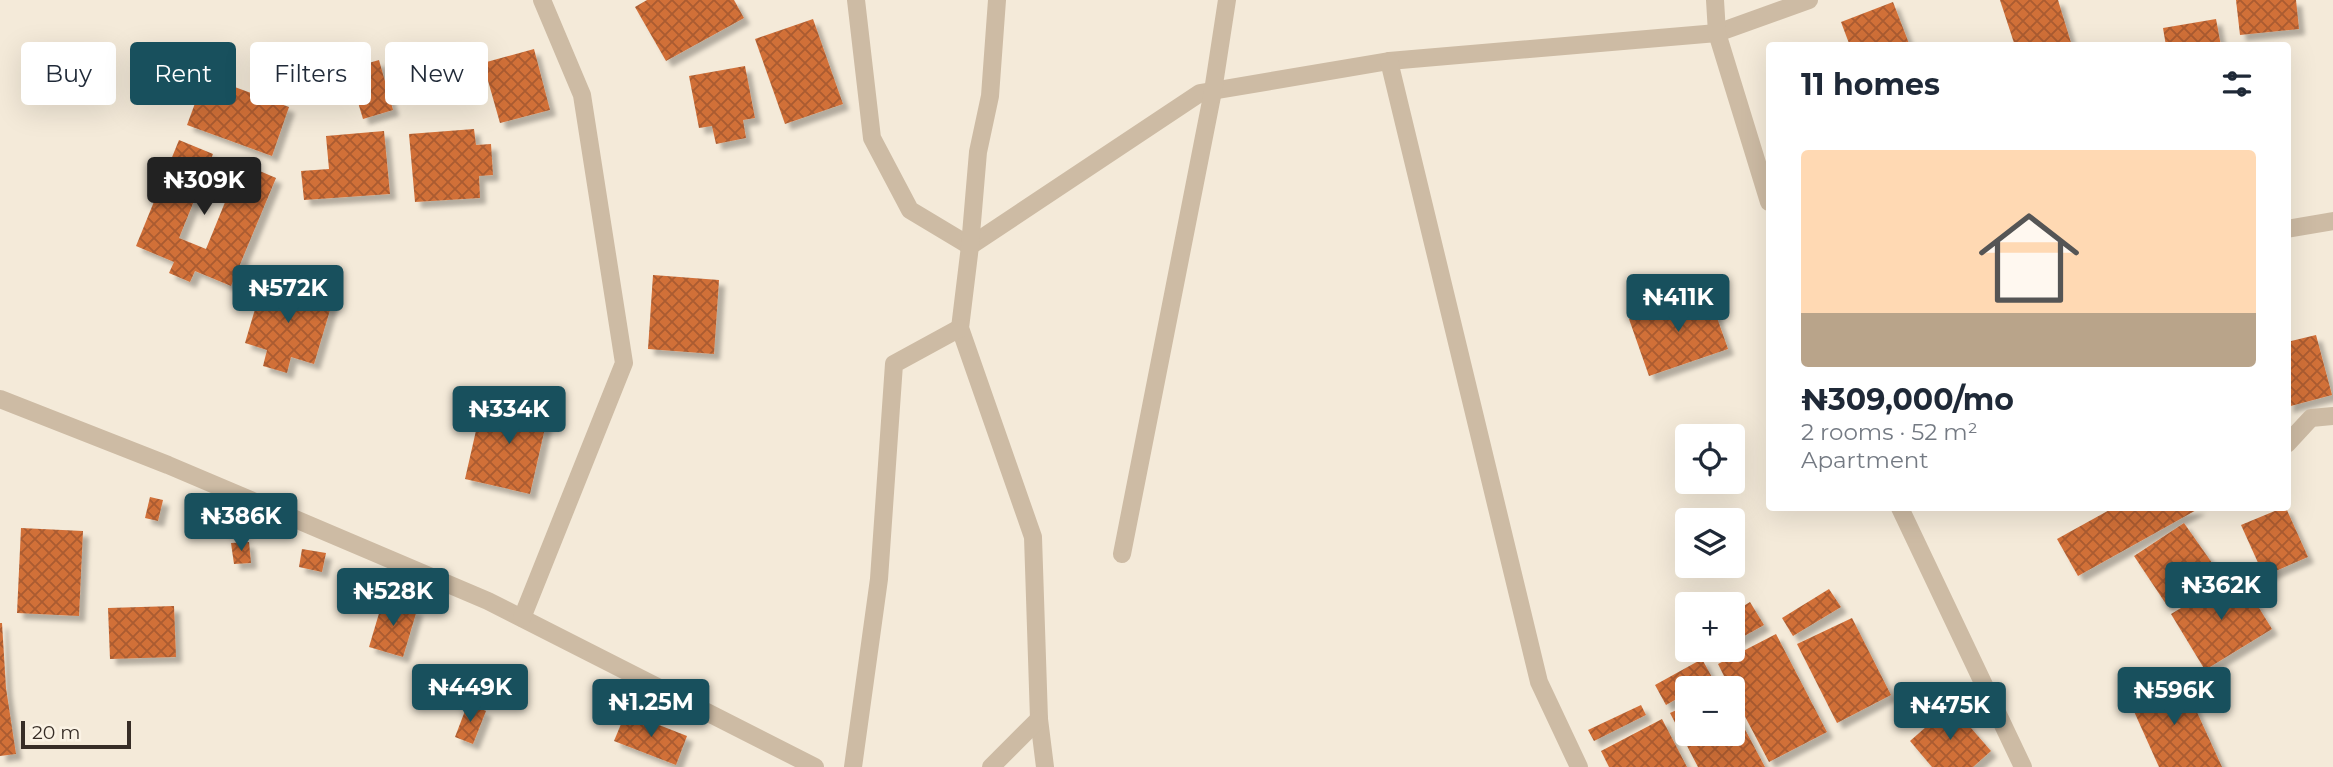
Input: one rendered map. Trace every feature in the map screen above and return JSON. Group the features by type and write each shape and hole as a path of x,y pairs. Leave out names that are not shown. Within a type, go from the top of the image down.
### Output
{"street":[{"path":"522,618 624,363 582,95 542,0"},
{"path":"856,0 872,138 910,210 970,246"},
{"path":"997,0 990,96 978,152 960,328 1032,537 1039,719 1045,767"},
{"path":"1122,555 1213,91 1227,0"},
{"path":"1715,0 1717,33 1766,192"},
{"path":"970,246 1200,93 1389,61 1717,33 1809,0"},
{"path":"1389,61 1539,682 1579,767"},
{"path":"2291,228 2333,221"},
{"path":"853,767 879,579 894,364 960,328"},
{"path":"0,399 168,465 488,601 815,767"},
{"path":"2291,440 2311,418 2333,416"},
{"path":"1901,511 2023,767"},
{"path":"991,767 1039,719"}],"building":[{"path":"647,0 734,0 744,18 666,61 635,7"},
{"path":"2000,0 2058,0 2071,42 2014,42"},
{"path":"2236,0 2296,0 2299,29 2240,35"},
{"path":"1893,2 1908,42 1848,42 1841,22"},
{"path":"813,19 843,104 785,124 755,39"},
{"path":"2216,19 2220,42 2165,42 2163,28"},
{"path":"534,49 550,110 500,123 488,81 488,62"},
{"path":"379,60 385,81 385,105 392,105 393,110 363,119 359,105 371,105 371,62"},
{"path":"745,66 755,118 743,120 746,138 716,144 712,126 699,128 689,76"},
{"path":"236,87 250,93 250,105 289,107 272,156 187,125 194,105 236,105"},
{"path":"474,129 476,145 491,144 493,175 479,176 480,198 415,202 409,134"},
{"path":"384,131 390,194 304,200 301,171 329,169 326,136"},
{"path":"179,140 213,154 179,238 206,249 241,163 276,178 231,286 195,271 190,282 169,273 174,262 136,246"},
{"path":"653,275 719,280 714,354 648,349"},
{"path":"264,279 333,300 314,364 291,357 287,373 263,366 267,350 245,343"},
{"path":"1708,292 1728,349 1649,376 1629,319"},
{"path":"2316,335 2332,395 2291,406 2291,341"},
{"path":"507,397 550,406 530,494 465,479 480,413 502,418"},
{"path":"150,497 163,500 158,521 145,518"},
{"path":"2108,511 2195,511 2078,576 2057,539"},
{"path":"2275,511 2287,511 2308,557 2264,576 2241,525"},
{"path":"2184,523 2217,570 2166,604 2134,556"},
{"path":"21,528 83,531 79,616 17,613"},
{"path":"249,542 251,563 234,564 231,543"},
{"path":"302,549 326,553 322,572 299,567"},
{"path":"2238,574 2272,629 2205,670 2171,614"},
{"path":"1829,589 1841,607 1793,636 1782,618"},
{"path":"383,600 417,610 403,657 369,647"},
{"path":"1750,602 1764,625 1745,636 1745,605"},
{"path":"174,606 176,657 110,659 108,608"},
{"path":"1852,618 1891,695 1837,723 1797,644"},
{"path":"0,623 16,754 0,756"},
{"path":"1776,634 1827,732 1769,762 1745,717 1745,676 1724,676 1718,664 1745,662 1745,650"},
{"path":"1697,662 1704,662 1711,676 1675,676 1675,700 1666,705 1655,685"},
{"path":"2180,675 2222,767 2159,767 2128,698"},
{"path":"468,703 486,711 473,744 455,737"},
{"path":"1641,705 1646,715 1594,741 1588,730"},
{"path":"1951,705 1991,751 1973,767 1932,767 1910,741"},
{"path":"626,712 687,736 676,765 614,741"},
{"path":"1662,719 1687,767 1609,767 1601,751"},
{"path":"1745,729 1765,767 1698,767 1687,746 1745,746"}]}
